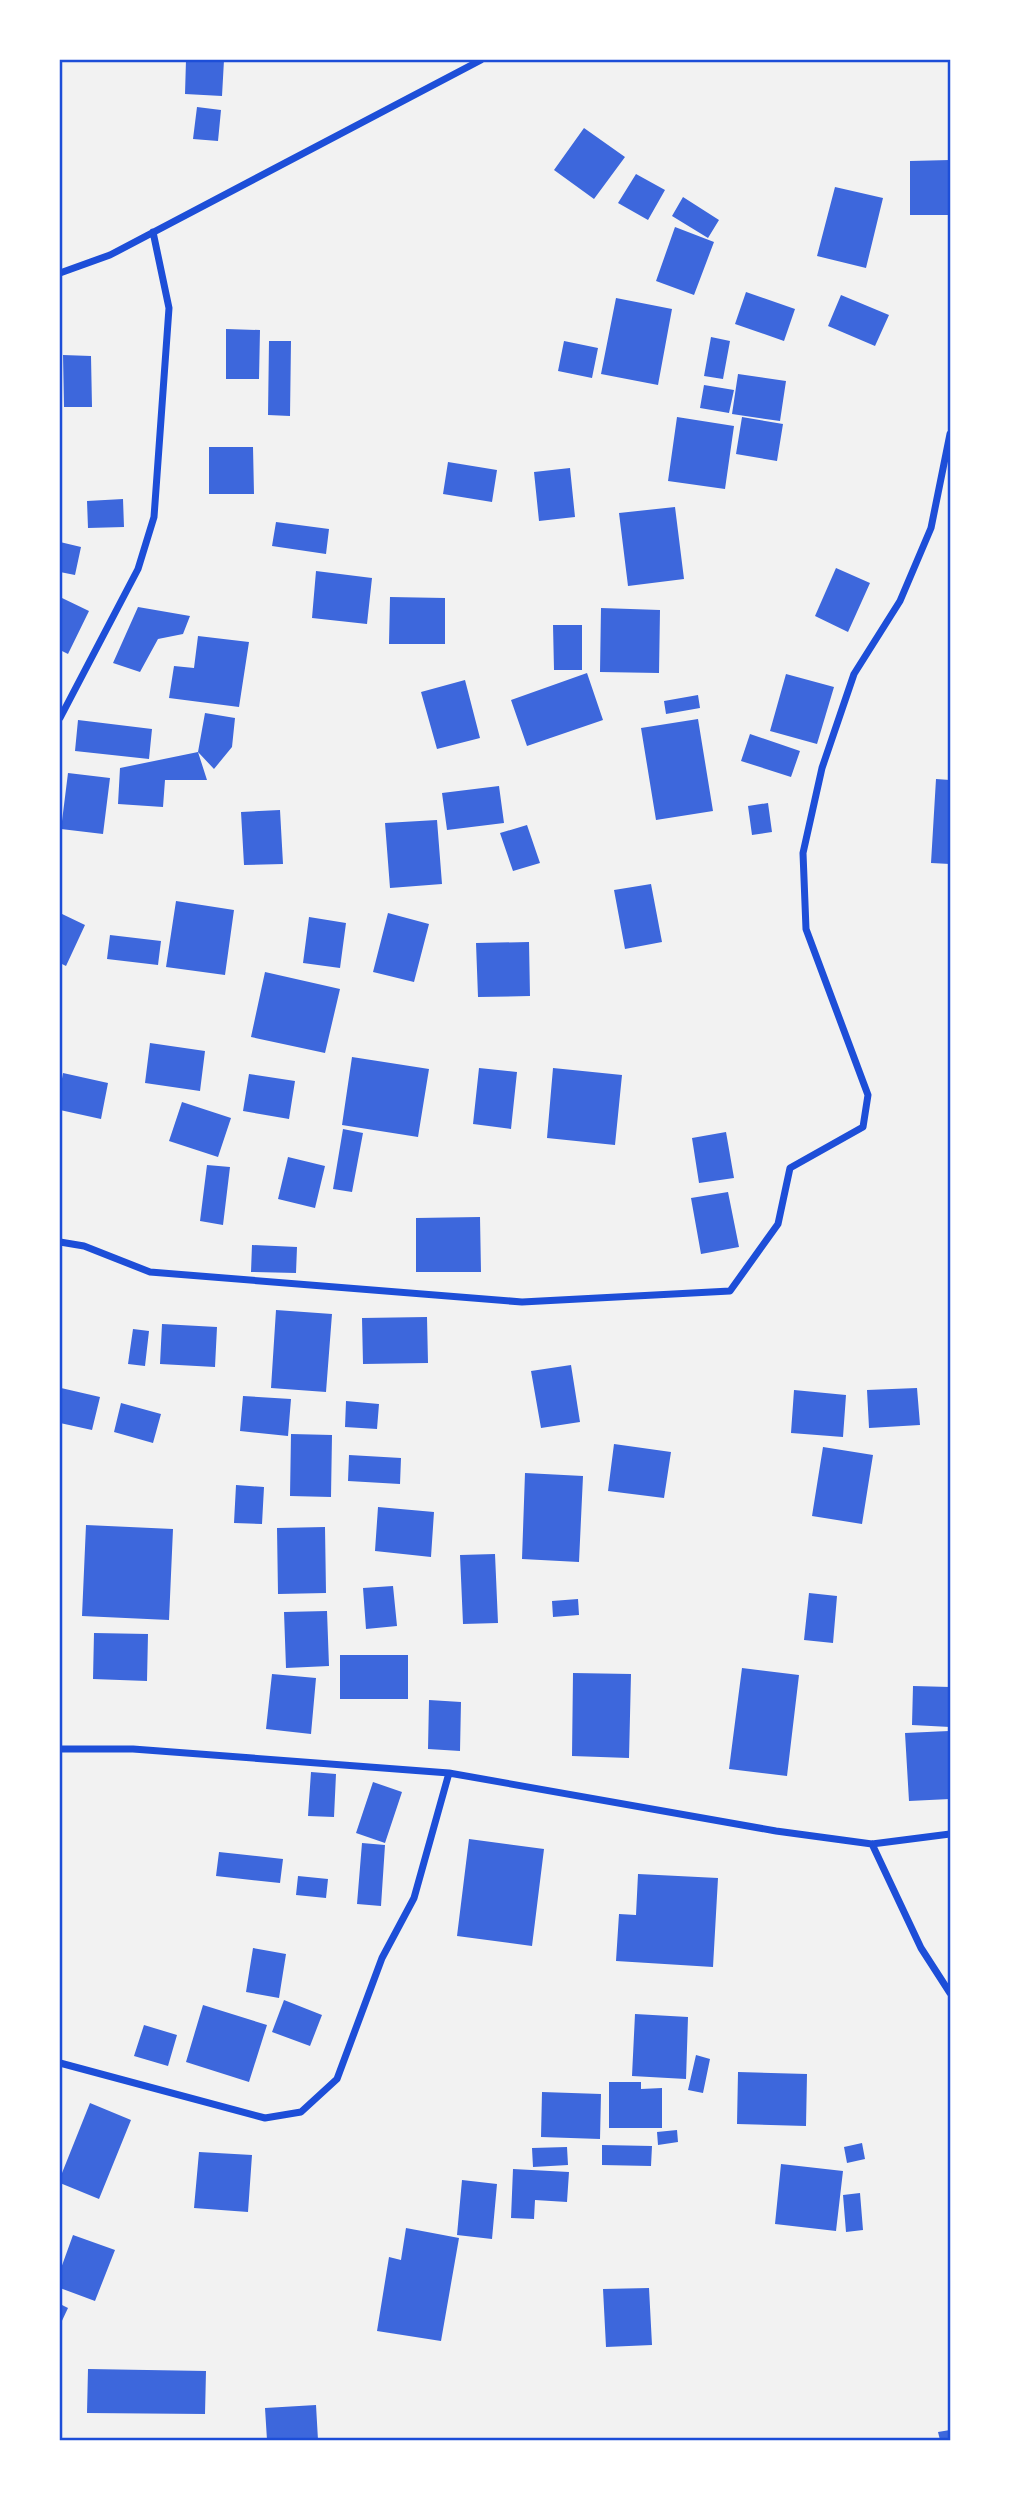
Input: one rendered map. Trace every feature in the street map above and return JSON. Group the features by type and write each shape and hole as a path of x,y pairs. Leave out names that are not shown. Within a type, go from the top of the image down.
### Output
{"street":[{"path":"60,273 110,255 481,60"},
{"path":"60,718 138,569 154,517 169,308 153,232"},
{"path":"60,1242 84,1246 150,1272 522,1302 730,1291 778,1224 790,1168 863,1127 868,1095 806,929 803,853 822,768 854,674 900,601 931,528 950,434"},
{"path":"60,1749 133,1749 449,1773 776,1831 872,1844 950,1834"},
{"path":"60,2063 265,2118 301,2112 337,2079 382,1958 414,1898 449,1773"},
{"path":"872,1844 921,1948 950,1993"}],"building":[{"path":"186,60 224,60 222,96 185,94"},
{"path":"197,107 221,110 218,141 193,139"},
{"path":"584,128 625,157 594,199 554,170"},
{"path":"950,160 950,215 910,215 910,161"},
{"path":"636,174 665,190 648,220 618,203"},
{"path":"835,187 883,198 866,268 817,256"},
{"path":"683,197 719,220 708,238 672,216"},
{"path":"675,227 714,242 694,295 656,281"},
{"path":"746,292 795,309 784,341 735,324"},
{"path":"841,295 889,315 875,346 828,326"},
{"path":"616,298 672,309 658,385 601,374"},
{"path":"226,329 260,330 259,379 226,379"},
{"path":"711,337 730,341 723,379 704,376"},
{"path":"269,341 291,341 290,416 268,415"},
{"path":"564,341 598,348 592,378 558,371"},
{"path":"63,355 91,356 92,407 64,407"},
{"path":"738,374 786,381 780,421 732,414"},
{"path":"704,385 734,390 729,413 700,408"},
{"path":"677,417 734,426 725,489 668,481"},
{"path":"742,417 783,424 777,461 736,454"},
{"path":"209,447 253,447 254,494 209,494"},
{"path":"448,462 497,470 492,502 443,494"},
{"path":"570,468 575,517 539,521 534,472"},
{"path":"123,499 124,527 88,528 87,501"},
{"path":"675,507 684,579 628,586 619,513"},
{"path":"276,522 329,529 326,554 272,546"},
{"path":"60,542 81,547 75,575 60,572"},
{"path":"836,568 870,583 848,632 815,616"},
{"path":"316,571 372,578 367,624 312,618"},
{"path":"390,597 445,598 445,644 389,644"},
{"path":"62,598 89,611 68,654 60,650"},
{"path":"138,607 190,616 183,634 158,639 140,672 113,663"},
{"path":"601,608 660,610 659,673 600,672"},
{"path":"553,625 582,625 582,670 554,670"},
{"path":"198,636 249,642 239,707 169,698 174,666 194,668"},
{"path":"587,673 603,720 527,746 511,700"},
{"path":"786,674 834,687 817,744 770,731"},
{"path":"465,680 480,738 437,749 421,692"},
{"path":"698,695 700,708 666,714 664,701"},
{"path":"205,713 235,718 232,747 214,769 198,752"},
{"path":"698,719 713,811 656,820 641,728"},
{"path":"78,720 152,729 149,759 75,751"},
{"path":"750,734 800,751 791,777 741,761"},
{"path":"198,752 207,780 165,780 163,807 118,804 120,768"},
{"path":"68,773 110,778 103,834 61,829"},
{"path":"936,779 950,780 950,864 931,863"},
{"path":"499,786 504,823 447,830 442,793"},
{"path":"768,803 772,832 752,835 748,806"},
{"path":"280,810 283,864 244,865 241,812"},
{"path":"437,820 442,884 390,888 385,823"},
{"path":"527,825 540,863 513,871 500,833"},
{"path":"651,884 662,942 625,949 614,890"},
{"path":"176,901 234,910 225,975 166,967"},
{"path":"60,913 85,925 66,966 60,963"},
{"path":"388,913 429,924 414,982 373,972"},
{"path":"309,917 346,923 340,968 303,963"},
{"path":"110,935 161,941 158,965 107,959"},
{"path":"529,942 530,996 478,997 476,943"},
{"path":"265,972 340,989 325,1053 251,1037"},
{"path":"150,1043 205,1051 200,1091 145,1083"},
{"path":"352,1057 429,1069 418,1137 342,1125"},
{"path":"479,1068 517,1072 511,1129 473,1124"},
{"path":"553,1068 622,1075 615,1145 547,1138"},
{"path":"63,1073 108,1083 101,1119 60,1110"},
{"path":"249,1074 295,1081 289,1119 243,1111"},
{"path":"182,1102 231,1118 218,1157 169,1141"},
{"path":"343,1129 363,1133 352,1192 333,1189"},
{"path":"726,1132 734,1178 699,1183 692,1138"},
{"path":"288,1157 325,1166 315,1208 278,1199"},
{"path":"207,1165 230,1167 223,1225 200,1221"},
{"path":"728,1192 739,1247 701,1254 691,1198"},
{"path":"480,1217 481,1272 416,1272 416,1218"},
{"path":"252,1245 297,1247 296,1273 251,1272"},
{"path":"276,1310 332,1314 326,1392 271,1388"},
{"path":"427,1317 428,1363 363,1364 362,1318"},
{"path":"162,1324 217,1327 215,1367 160,1364"},
{"path":"133,1329 149,1331 145,1366 128,1364"},
{"path":"571,1365 580,1422 541,1428 531,1371"},
{"path":"61,1388 100,1397 92,1430 60,1423"},
{"path":"917,1388 920,1425 869,1428 867,1390"},
{"path":"794,1390 846,1395 843,1437 791,1433"},
{"path":"243,1396 291,1399 288,1436 240,1431"},
{"path":"346,1401 379,1404 377,1429 345,1427"},
{"path":"121,1403 161,1414 153,1443 114,1432"},
{"path":"291,1434 332,1435 331,1497 290,1496"},
{"path":"614,1444 671,1452 664,1498 608,1491"},
{"path":"823,1447 873,1455 862,1524 812,1516"},
{"path":"349,1455 401,1458 400,1484 348,1481"},
{"path":"525,1473 583,1476 579,1562 522,1559"},
{"path":"236,1485 264,1487 262,1524 234,1523"},
{"path":"378,1507 434,1512 431,1557 375,1551"},
{"path":"86,1525 173,1529 169,1620 82,1616"},
{"path":"325,1527 326,1593 278,1594 277,1528"},
{"path":"495,1554 498,1623 463,1624 460,1555"},
{"path":"393,1586 397,1626 366,1629 363,1588"},
{"path":"809,1593 837,1596 833,1643 804,1640"},
{"path":"578,1599 579,1615 553,1617 552,1601"},
{"path":"327,1611 329,1666 286,1668 284,1612"},
{"path":"94,1633 148,1634 147,1681 93,1679"},
{"path":"340,1655 408,1655 408,1699 340,1699"},
{"path":"742,1668 799,1675 787,1776 729,1769"},
{"path":"573,1673 631,1674 629,1758 572,1756"},
{"path":"272,1674 316,1678 311,1734 266,1729"},
{"path":"913,1686 950,1687 950,1727 912,1725"},
{"path":"429,1700 461,1702 460,1751 428,1749"},
{"path":"949,1731 950,1799 909,1801 905,1733"},
{"path":"311,1772 336,1774 334,1817 308,1816"},
{"path":"373,1782 402,1792 385,1843 356,1833"},
{"path":"469,1839 544,1849 532,1946 457,1936"},
{"path":"362,1843 385,1845 381,1906 357,1904"},
{"path":"219,1852 283,1859 280,1883 216,1876"},
{"path":"638,1874 718,1878 713,1967 616,1961 619,1914 636,1915"},
{"path":"298,1876 328,1879 326,1898 296,1895"},
{"path":"253,1948 286,1954 279,1998 246,1992"},
{"path":"284,2000 322,2015 310,2046 272,2032"},
{"path":"203,2005 267,2025 249,2082 186,2062"},
{"path":"635,2014 688,2017 686,2079 632,2076"},
{"path":"144,2025 177,2035 168,2066 134,2056"},
{"path":"696,2055 710,2059 703,2093 688,2090"},
{"path":"738,2072 807,2074 806,2126 737,2124"},
{"path":"609,2082 641,2082 641,2089 662,2088 662,2128 609,2128"},
{"path":"542,2092 601,2094 600,2139 541,2137"},
{"path":"90,2103 131,2120 99,2199 60,2183"},
{"path":"677,2130 678,2142 658,2145 657,2132"},
{"path":"862,2143 865,2159 847,2163 844,2147"},
{"path":"602,2145 652,2146 651,2166 602,2165"},
{"path":"567,2147 568,2165 533,2167 532,2148"},
{"path":"199,2152 252,2155 248,2212 194,2208"},
{"path":"781,2164 843,2171 836,2231 775,2224"},
{"path":"513,2169 569,2172 567,2202 535,2200 534,2219 511,2218"},
{"path":"462,2180 497,2184 492,2239 457,2235"},
{"path":"860,2193 863,2230 846,2232 843,2195"},
{"path":"406,2228 459,2238 441,2341 377,2331 389,2257 401,2260"},
{"path":"73,2235 115,2250 95,2301 60,2288 60,2271"},
{"path":"649,2288 652,2345 606,2347 603,2289"},
{"path":"60,2304 68,2308 60,2325"},
{"path":"88,2369 206,2371 205,2414 87,2413"},
{"path":"316,2405 318,2440 267,2440 265,2408"},
{"path":"950,2430 950,2440 940,2440 938,2432"}]}
